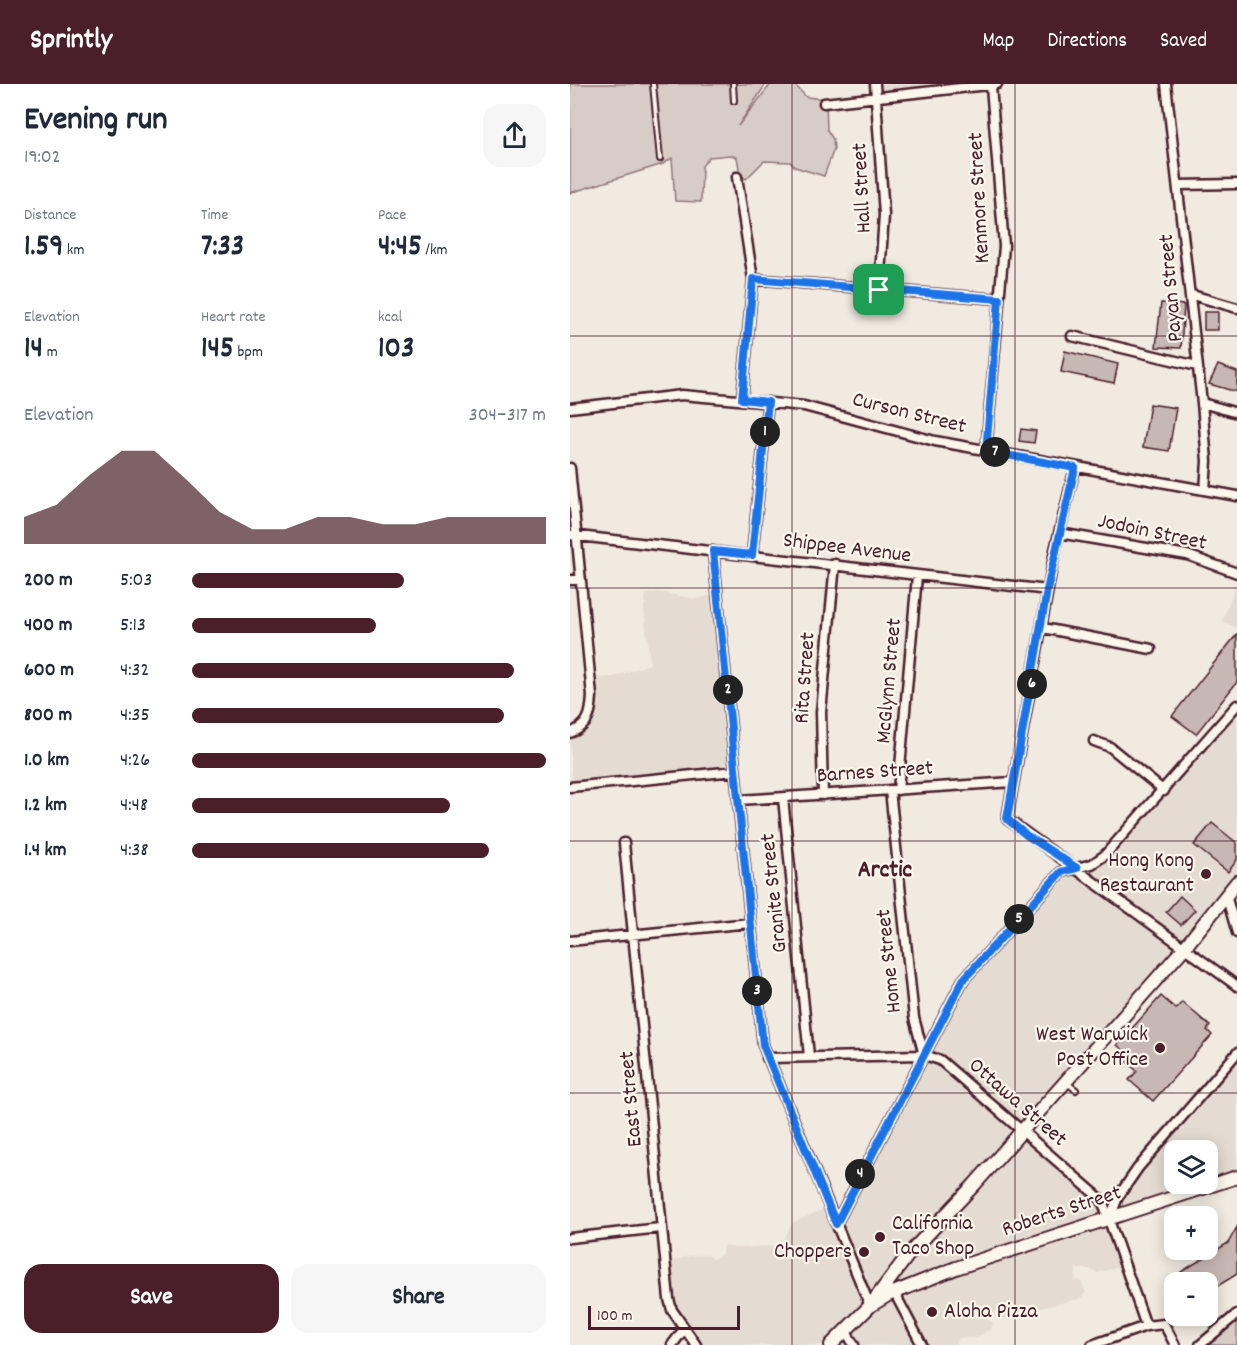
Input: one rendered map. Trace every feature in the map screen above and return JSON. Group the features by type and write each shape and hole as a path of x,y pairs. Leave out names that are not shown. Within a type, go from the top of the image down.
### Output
{"main road":[{"path":"831,1345 870,1306 908,1255 1185,947 1237,882"},
{"name":"Roberts Street","path":"870,1306 894,1292 956,1268 1237,1177"}],"street":[{"name":"Hall Street","path":"875,84 884,215 879,290"},
{"name":"Payan Street","path":"1166,84 1192,295 1207,461 1205,490"},
{"path":"824,103 994,85"},
{"name":"Kenmore Street","path":"986,451 999,299 1003,220 994,85"},
{"path":"737,177 753,279 742,399"},
{"path":"1179,185 1237,184"},
{"path":"753,279 999,299"},
{"path":"1192,295 1237,308"},
{"path":"1072,336 1197,366"},
{"name":"Curson Street","path":"570,408 682,396 742,399 804,406 935,441 1237,496"},
{"path":"752,555 768,402"},
{"path":"1202,403 1237,413"},
{"path":"570,468 573,535 581,580 591,711 582,728 570,733"},
{"path":"1075,468 1047,590 1043,628 1007,819 1237,986"},
{"name":"Jodoin Street","path":"1059,533 1187,555 1237,573"},
{"name":"Shippee Avenue","path":"573,535 1047,590"},
{"path":"713,551 761,1034 767,1058 870,1306"},
{"name":"Rita Street","path":"823,795 821,712 835,564"},
{"name":"McGlynn Street","path":"894,790 917,576"},
{"path":"570,580 581,580"},
{"path":"1043,628 1151,649"},
{"path":"836,1224 866,1162 963,980 1061,872 1092,864 1105,855 1164,791 1237,705"},
{"path":"1094,741 1110,747 1164,791"},
{"path":"570,787 735,771"},
{"name":"Barnes Street","path":"739,800 1013,782"},
{"name":"Home Street","path":"894,790 914,1018 924,1055"},
{"name":"Granite Street","path":"783,798 809,1056"},
{"name":"East Street","path":"624,843 635,935 660,1228 669,1299 672,1310 696,1345"},
{"path":"1226,895 1237,933"},
{"path":"570,941 750,923"},
{"path":"1110,1218 1118,1197 1138,1168 1237,1053"},
{"name":"Ottawa Street","path":"767,1058 924,1055 940,1060 1102,1200 1146,1326"},
{"path":"570,1238 660,1228"},
{"path":"894,1292 922,1345"},
{"path":"1200,1345 1237,1314"},
{"path":"1092,1345 1146,1326 1164,1324 1175,1345"},
{"path":"672,1345 684,1329"},
{"path":"845,1330 854,1345"}],"lane":[{"path":"653,84 660,159"},
{"path":"733,84 735,101"},
{"path":"1064,1081 1076,1090"}],"shaded area":[{"path":"570,84 766,84 738,126 771,84 794,84 806,97 826,99 827,130 833,139 834,149 824,176 795,167 790,162 764,161 746,179 740,174 737,157 730,155 709,157 702,166 701,202 675,201 672,158 663,164 570,193"},
{"path":"875,84 994,84 990,89 881,100"},
{"path":"1237,583 1237,628 1222,621"},
{"path":"658,592 698,599 717,593 736,768 572,785 570,732 586,724 592,679 613,677 650,664 644,608 646,594"},
{"path":"1237,705 1237,881 1020,1126 1106,1206 1237,1050 1237,1175 1218,1181 1218,1140 1164,1140 1164,1194 1178,1194 1115,1214 1127,1268 1125,1265 1097,1273 1091,1269 1076,1269 1075,1280 1081,1281 1086,1292 1081,1298 1023,1313 1009,1320 1003,1318 1002,1312 986,1313 985,1318 993,1322 991,1329 975,1338 959,1338 955,1345 696,1345 674,1311 667,1263 689,1256 708,1255 713,1259 721,1255 724,1245 734,1248 773,1246 781,1242 793,1223 828,1207 836,1218 966,976 1057,875 1095,862"},
{"path":"1237,1314 1237,1345 1200,1345"}],"building":[{"path":"1161,303 1184,305 1181,348 1156,347"},
{"path":"1204,312 1218,312 1218,330 1204,330"},
{"path":"1065,351 1118,364 1114,383 1061,372"},
{"path":"1218,365 1237,372 1237,392 1209,384"},
{"path":"1150,404 1176,408 1169,451 1143,447"},
{"path":"1021,429 1036,431 1034,443 1019,441"},
{"path":"1237,634 1237,682 1196,734 1172,716"},
{"path":"1212,823 1237,843 1237,860 1228,872 1194,845"},
{"path":"1180,896 1195,910 1181,925 1166,912"},
{"name":"West Warwick Post Office","path":"1161,996 1176,1009 1182,1002 1210,1026 1207,1030 1212,1035 1153,1101 1129,1080 1137,1071 1120,1056 1124,1051 1117,1045"},
{"path":"1237,1227 1237,1274 1218,1286 1218,1272 1181,1272 1200,1260 1218,1260 1218,1249 1228,1243"}],"place":[{"name":"Hong Kong Restaurant","path":"1206,874"},
{"name":"West Warwick Post Office","path":"1160,1048"},
{"name":"California Taco Shop","path":"880,1237"},
{"name":"Choppers","path":"864,1252"},
{"name":"Aloha Pizza","path":"932,1312"}],"district":[{"name":"Arctic","path":"885,871"}],"route":[{"path":"753,279 879,290 999,299 986,451 1044,460 1075,468 1047,590 1043,628 1007,819 1026,835 1077,868 1061,872 963,980 903,1097 866,1162 836,1224 763,1045 713,551 752,555 768,402 742,399 753,279"}]}
